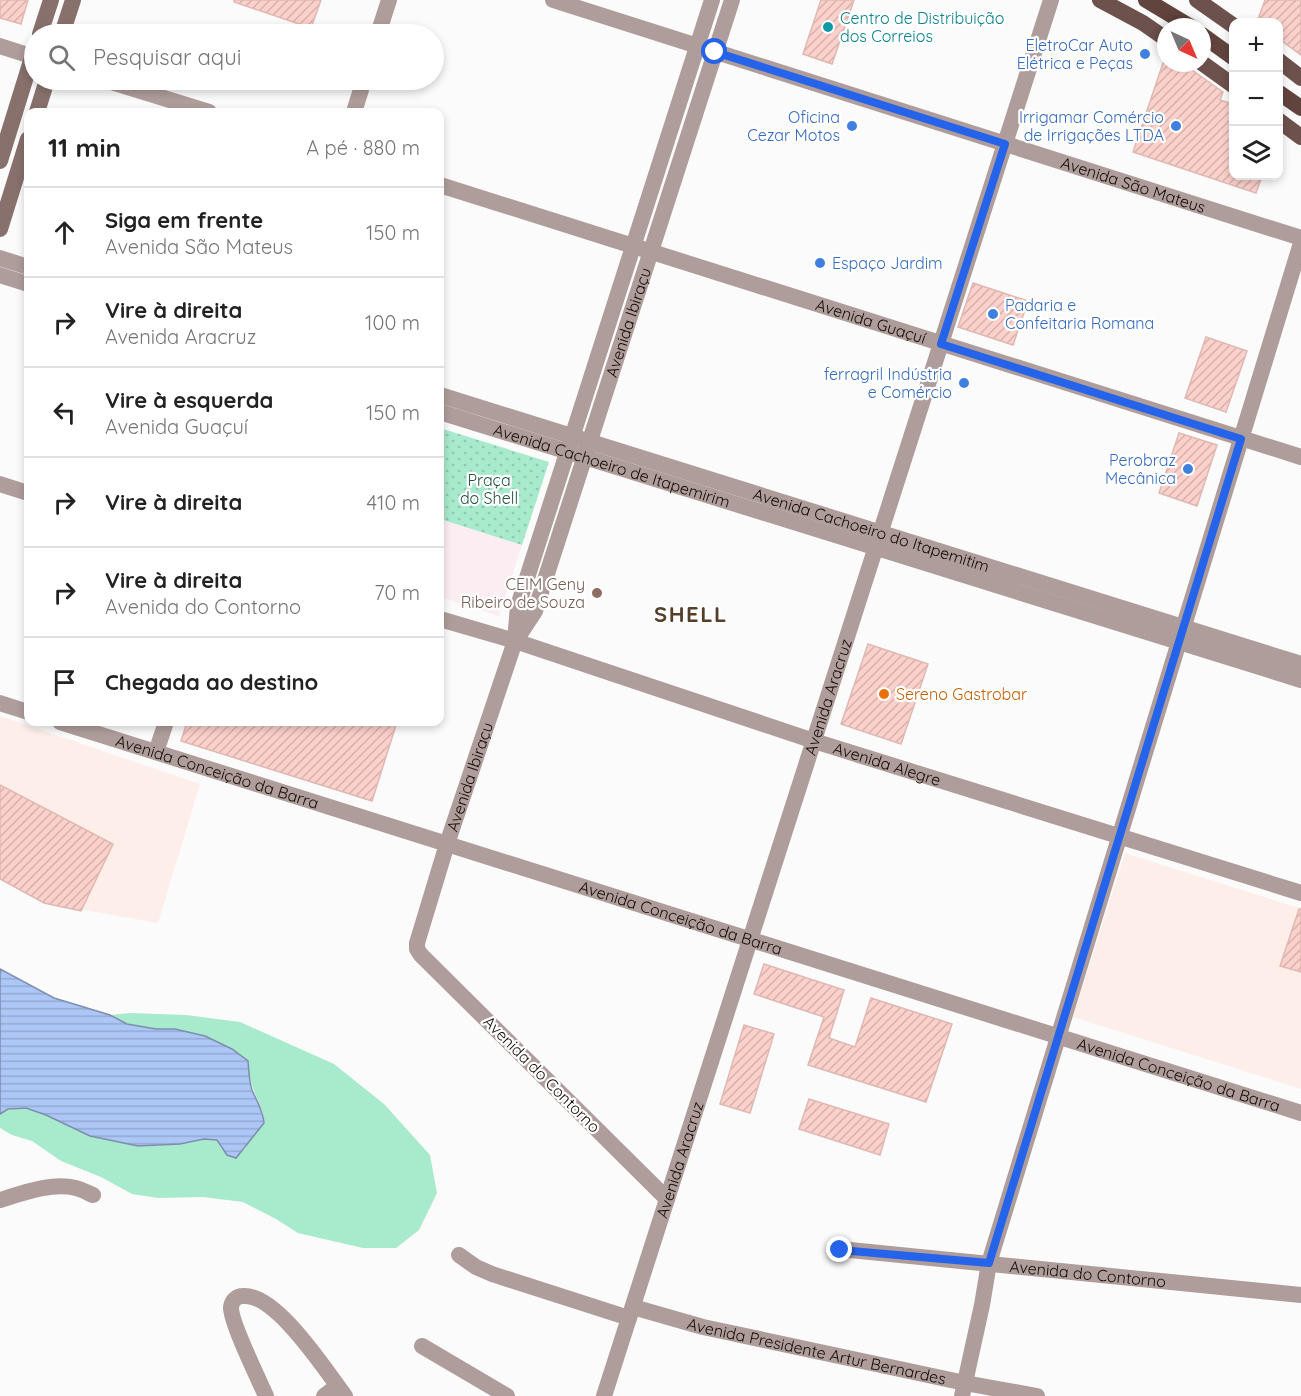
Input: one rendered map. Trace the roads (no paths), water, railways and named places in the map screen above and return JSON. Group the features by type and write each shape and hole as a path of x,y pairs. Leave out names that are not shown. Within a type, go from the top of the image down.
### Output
{"highway":[{"path":"1146,0 1176,18"},
{"path":"1211,42 1229,55"},
{"path":"1283,95 1301,108"}],"main road":[{"path":"43,24 51,0"},
{"path":"65,24 72,0"},
{"path":"1100,0 1157,33"},
{"path":"1197,0 1229,23"},
{"path":"1283,64 1301,78"},
{"path":"1211,70 1229,83"},
{"path":"0,160 24,86"},
{"path":"38,108 44,90"},
{"path":"1283,124 1301,137"},
{"path":"0,229 24,152"}],"street":[{"path":"381,24 389,0"},
{"name":"Avenida São Mateus","path":"553,0 1301,238"},
{"name":"Avenida Ibiraçu","path":"417,949 447,844 515,641 518,606 712,0"},
{"name":"Avenida Ibiraçu","path":"515,641 535,611 732,0"},
{"name":"Avenida Aracruz","path":"604,1396 1051,0"},
{"path":"0,46 24,52"},
{"path":"138,90 196,108"},
{"path":"355,108 361,90"},
{"name":"Avenida Guaçuí","path":"444,186 1301,458"},
{"path":"963,1389 989,1263 1301,243"},
{"path":"0,258 24,266"},
{"path":"0,275 24,283"},
{"path":"444,397 570,444"},
{"name":"Avenida Cachoeiro de Itapemirim","path":"444,413 570,444 1181,635 1301,680"},
{"path":"0,484 24,492"},
{"name":"Avenida Alegre","path":"444,620 515,641 814,741 1301,893"},
{"path":"1181,635 1301,664"},
{"path":"0,703 24,711"},
{"name":"Avenida Conceição da Barra","path":"73,726 1301,1113"},
{"path":"156,752 164,726"},
{"name":"Avenida do Contorno","path":"417,949 667,1198"},
{"path":"0,1200 32,1190 58,1186 76,1188 93,1196"},
{"name":"Avenida do Contorno","path":"840,1250 1300,1290"},
{"name":"Avenida Presidente Artur Bernardes","path":"459,1255 476,1267 492,1274 631,1312 963,1389 1037,1396"},
{"path":"266,1396 234,1322 231,1307 239,1296 247,1295 265,1302 288,1321 335,1393"},
{"path":"422,1347 507,1396"}],"water":[{"path":"0,969 54,998 110,1015 127,1024 156,1029 175,1029 205,1036 232,1049 248,1061 251,1087 264,1123 236,1158 227,1155 217,1140 204,1139 180,1144 138,1146 90,1136 26,1108 8,1109 0,1114"}],"place":[{"name":"Centro de Distribuição dos Correios","path":"828,27"},
{"name":"EletroCar Auto Elétrica e Peças","path":"1145,54"},
{"name":"Oficina Cezar Motos","path":"852,126"},
{"name":"Irrigamar Comércio de Irrigações LTDA","path":"1176,126"},
{"name":"Espaço Jardim","path":"820,263"},
{"name":"Padaria e Confeitaria Romana","path":"993,314"},
{"name":"ferragril Indústria e Comércio","path":"964,383"},
{"name":"Perobraz Mecânica","path":"1188,469"},
{"name":"CEIM Geny Ribeiro de Souza","path":"597,593"},
{"name":"Sereno Gastrobar","path":"884,694"}],"district":[{"name":"SHELL","path":"691,614"}],"park label":[{"name":"Praça do Shell","path":"489,489"}]}
